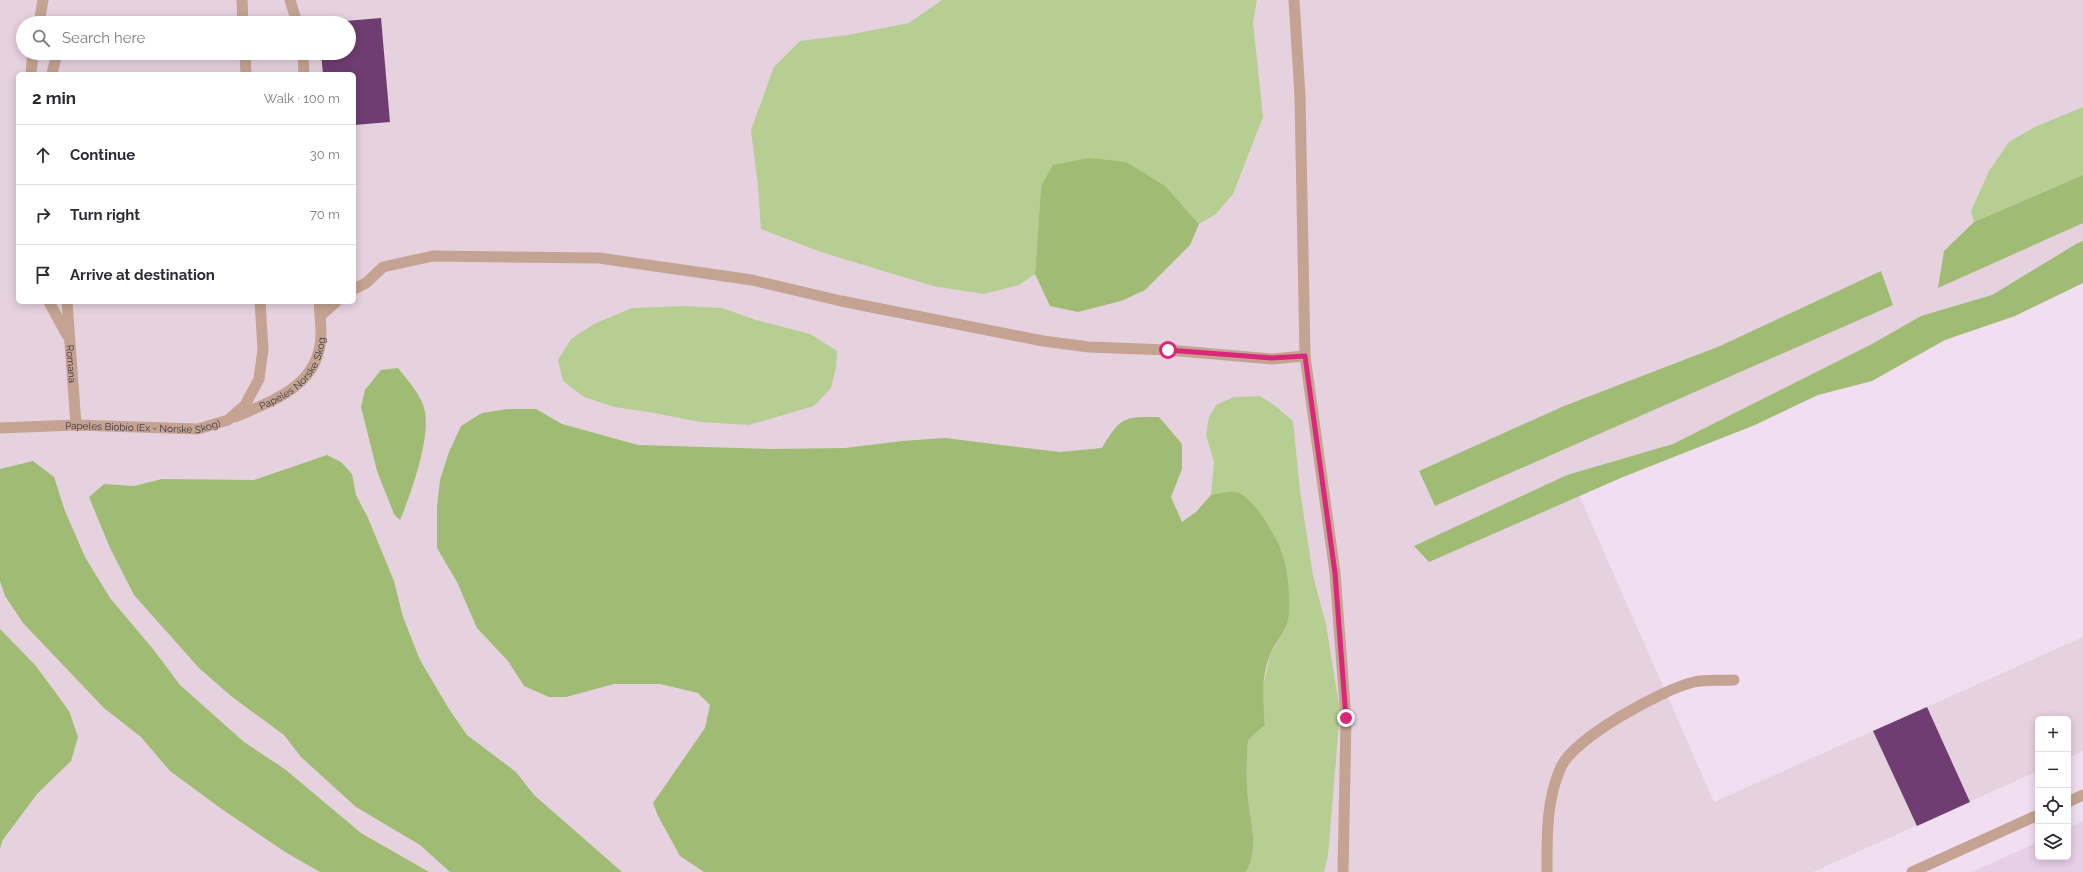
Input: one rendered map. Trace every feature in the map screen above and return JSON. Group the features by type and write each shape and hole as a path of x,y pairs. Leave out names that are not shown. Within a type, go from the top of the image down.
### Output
{"lane":[{"path":"40,16 43,0"},
{"path":"242,0 243,16"},
{"path":"290,0 295,16"},
{"path":"1294,0 1300,96 1305,356 1335,573 1346,711 1343,872"},
{"path":"31,72 33,60"},
{"path":"52,72 55,60"},
{"path":"245,60 246,72"},
{"path":"303,60 304,72"},
{"path":"356,288 366,283 383,267 433,256 599,258 752,280 841,301 1043,341 1089,347 1168,350 1272,358 1305,356"},
{"path":"50,304 69,339"},
{"name":"Romana","path":"67,304 76,425"},
{"name":"Papeles Biobío (Ex - Norske Skog)","path":"0,428 76,425 198,429 228,420 245,405 259,378 263,348 260,304"},
{"name":"Papeles Norske Skog","path":"228,420 275,400 298,386 316,361 321,337 319,304"},
{"path":"320,316 334,304"},
{"path":"1547,872 1547,824 1553,794 1561,766 1576,748 1611,722 1676,687 1696,681 1734,680"},
{"path":"2071,801 2083,795"},
{"path":"1912,872 2035,816"}],"shaded area":[{"path":"0,0 2083,0 2083,269 1578,493 1714,802 2083,637 2083,751 2071,757 2071,716 2035,716 2035,772 1813,872 0,872"},
{"path":"2083,821 2083,872 1972,872 2035,843 2035,860 2071,860 2071,827"}],"green space":[{"path":"942,0 1257,0 1253,22 1263,117 1233,194 1216,214 1199,224 1183,206 1126,162 1041,186 1035,274 1019,285 984,294 933,286 821,252 761,229 758,186 751,130 774,67 800,41 848,35 909,23"},
{"path":"2083,107 2083,175 1974,222 1971,211 1989,171 2009,142 2035,127"},
{"path":"1089,158 1126,162 1165,186 1199,224 1190,245 1145,290 1121,301 1078,312 1050,306 1035,274 1041,186 1053,165"},
{"path":"2083,175 2083,223 1938,288 1944,251 1974,222"},
{"path":"2083,241 2083,283 2015,316 1945,340 1872,381 1818,395 1755,425 1623,477 1429,562 1414,546 1567,475 1673,444 1872,344 1921,316 1992,295"},
{"path":"1881,271 1893,305 1435,506 1419,471 1564,406 1720,346"},
{"path":"684,306 722,308 756,320 810,334 837,351 836,367 831,388 814,406 749,425 700,422 614,407 584,397 563,381 558,360 571,339 594,324 632,308"},
{"path":"398,368 414,388 421,400 425,412 426,424 425,437 418,467 400,520 394,514 377,471 361,407 365,390 381,370"},
{"path":"1260,396 1274,405 1293,421 1300,491 1313,575 1326,625 1340,711 1328,856 1324,872 1246,872 1253,852 1247,787 1248,740 1265,725 1262,692 1270,655 1286,628 1289,615 1286,571 1281,550 1235,492 1211,495 1214,462 1206,435 1209,417 1216,405 1234,397"},
{"path":"508,409 536,409 562,424 638,445 771,449 845,448 902,441 945,438 1060,452 1102,448 1108,437 1124,420 1138,417 1159,417 1182,444 1182,469 1171,497 1182,522 1196,512 1211,495 1226,492 1242,494 1255,507 1274,535 1281,550 1287,573 1289,614 1284,630 1270,655 1265,672 1263,699 1265,725 1248,740 1247,787 1253,852 1246,872 704,872 680,856 658,816 653,803 705,728 710,705 698,693 660,684 614,684 566,697 549,697 524,686 508,661 477,628 457,582 437,548 437,507 440,480 449,452 461,426 482,413"},
{"path":"327,455 341,462 352,474 356,495 368,518 394,581 403,617 420,660 449,709 467,735 516,772 534,795 622,872 450,872 420,845 356,807 301,757 284,735 231,696 199,668 134,595 110,548 89,497 104,484 134,486 162,479 254,480"},
{"path":"33,461 54,477 65,511 85,557 110,598 153,649 180,685 244,742 286,770 361,833 429,872 320,872 285,852 223,810 170,771 141,737 104,708 23,623 5,596 0,581 0,469"},
{"path":"0,629 36,666 69,711 78,737 71,761 37,794 2,841 0,849"}],"building":[{"path":"381,18 390,122 356,125 356,72 323,72 322,60 356,60 356,20"},
{"path":"1927,707 1970,802 1917,826 1873,731"}],"route":[{"path":"1168,350 1207,355 1272,358 1305,356 1335,573 1346,718"}]}
